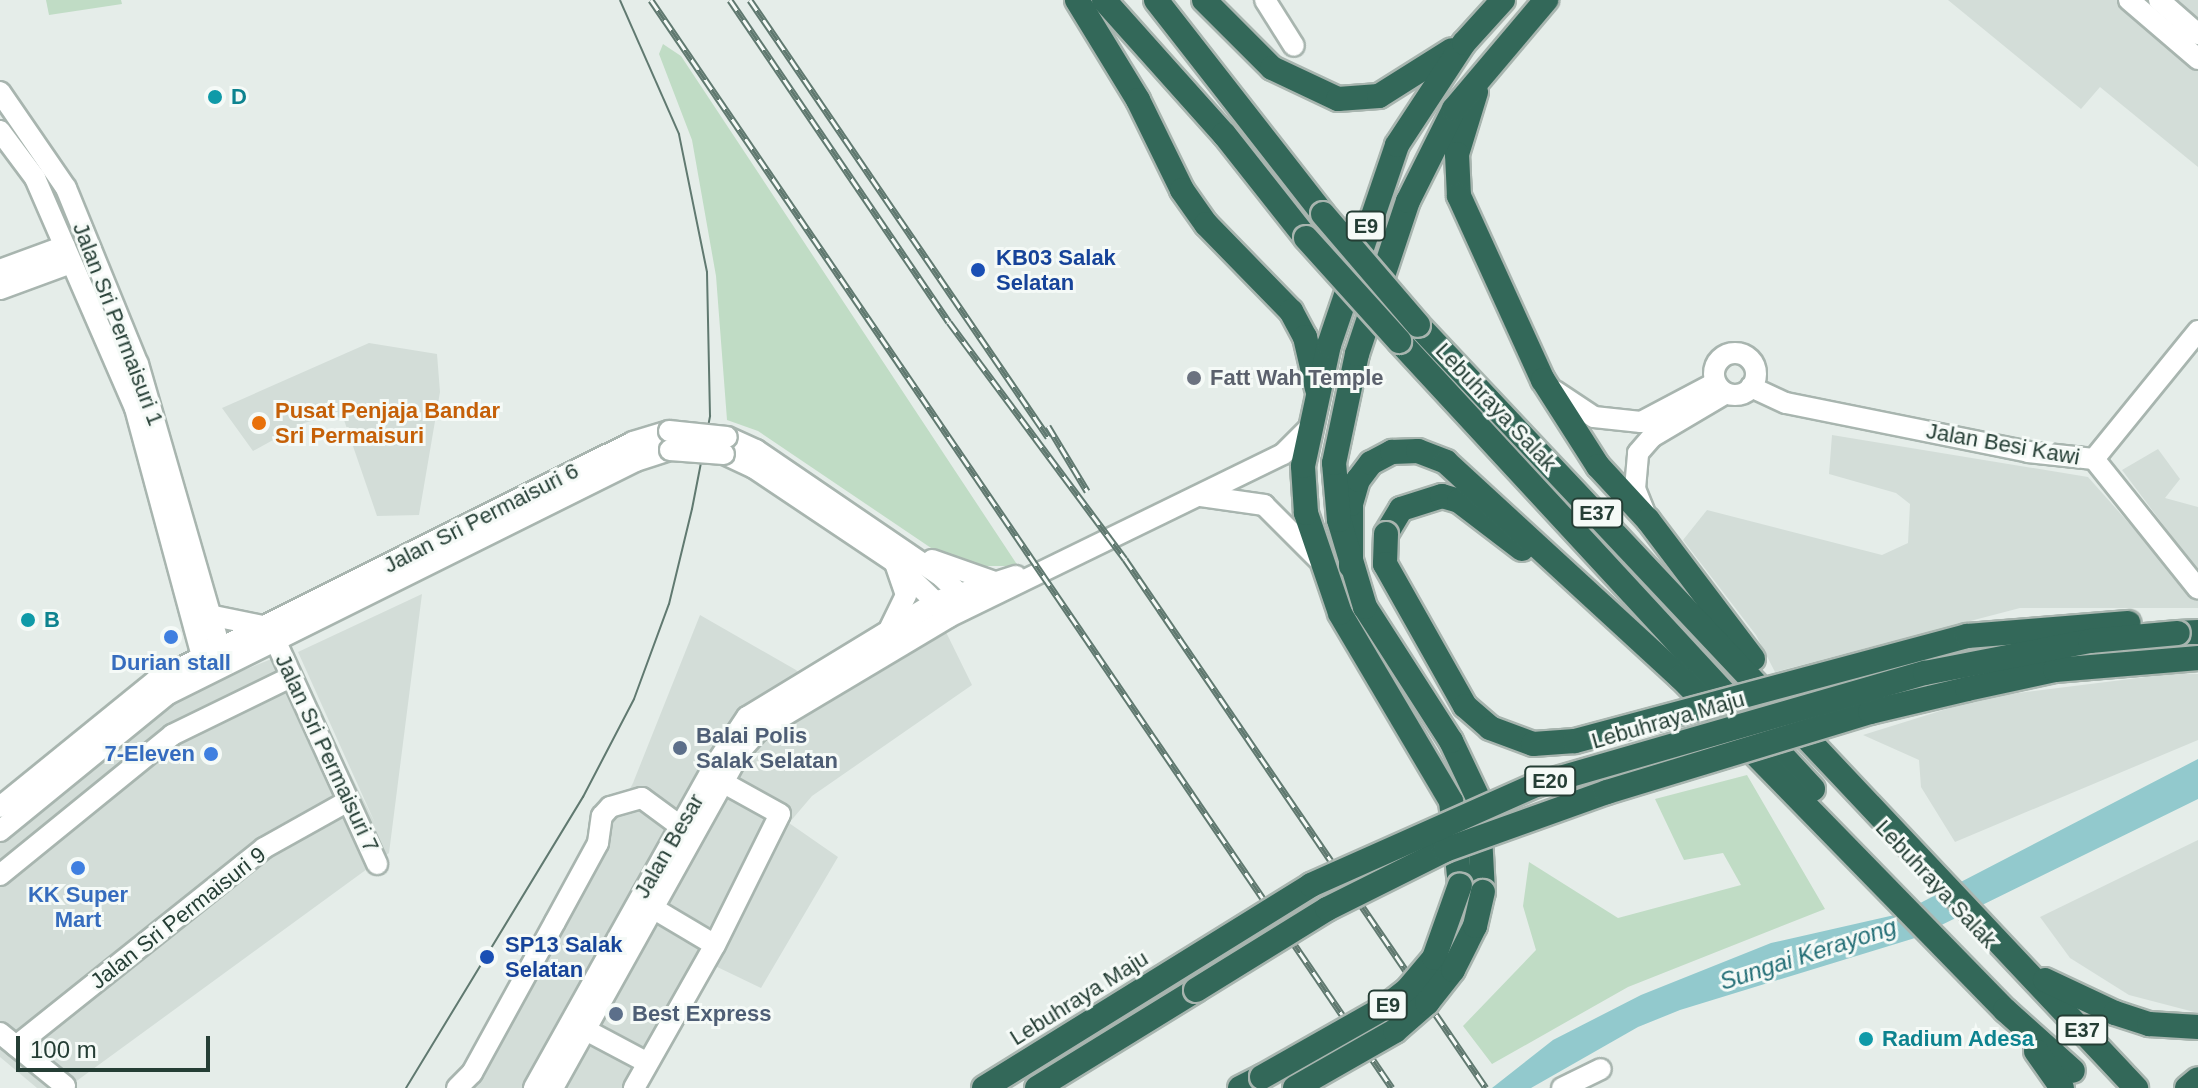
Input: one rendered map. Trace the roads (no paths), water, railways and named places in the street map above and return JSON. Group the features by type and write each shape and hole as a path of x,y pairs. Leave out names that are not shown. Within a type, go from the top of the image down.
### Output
{"highway":[{"path":"1077,0 1138,100 1190,201 1291,311 1305,337 1318,392"},
{"name":"Lebuhraya Salak","path":"1104,0 1224,134 1306,238 1983,973 2075,1082"},
{"name":"Lebuhraya Salak","path":"1156,0 1323,214 1418,325 2136,1088"},
{"path":"1204,0 1272,68 1338,99 1379,96 1464,43"},
{"name":"E9","path":"1240,1088 1384,1008 1408,989 1434,958 1460,885 1451,801 1366,660 1318,559 1306,513 1303,466 1318,392 1376,194 1397,145 1464,43 1503,0"},
{"name":"E9","path":"1295,1088 1395,1031 1427,1003 1453,970 1475,926 1483,892 1478,798 1451,741 1385,644 1351,566 1339,520 1334,463 1341,411 1408,201 1454,109 1546,0"},
{"path":"1483,71 1457,154 1459,196 1543,380 1598,466 1648,520 1748,650 1776,702"},
{"path":"1351,566 1351,504 1358,480 1371,463 1392,452 1418,451 1446,462 1469,480 1763,761 2075,1082"},
{"path":"1581,587 1459,501 1442,496 1415,501 1401,509 1386,534 1385,564 1465,706 1490,728 1533,744 1575,741 1967,636 2076,623 2132,623 2188,633"},
{"name":"Lebuhraya Maju","path":"984,1088 1311,885 1536,785 1938,670 2090,641 2188,633"},
{"name":"E20","path":"1037,1088 1327,909 1445,850 1526,819 1870,712 2055,670 2198,658"},
{"path":"1724,692 1763,761"},
{"path":"2028,972 2115,1013 2149,1024 2198,1027"},
{"path":"2187,1088 2198,1079"}],"street":[{"path":"1265,0 1294,46"},
{"path":"2129,0 2198,59"},
{"path":"2167,2 2198,34"},
{"name":"Jalan Sri Permaisuri 1","path":"0,92 8,116 54,166 138,364 209,615 214,662"},
{"name":"Jalan Sri Permaisuri 1","path":"0,131 35,178 72,253 86,304 135,408 187,609 214,662"},
{"path":"0,289 40,264 55,221"},
{"path":"72,253 80,225"},
{"path":"0,270 40,264 72,253"},
{"path":"72,253 98,271"},
{"path":"40,264 86,304"},
{"path":"2094,459 2198,331"},
{"path":"1543,380 1574,407 1618,423 1641,422 1721,388 1739,394 1751,387 1755,369 1738,353 1716,364 1721,388"},
{"name":"Jalan Besi Kawi","path":"1751,387 1786,403 2028,452 2094,459 2198,589"},
{"path":"1648,520 1635,489 1638,453 1652,437 1721,388"},
{"name":"Jalan Besar","path":"965,598 1028,575 1283,454 1309,428"},
{"name":"Jalan Sri Permaisuri 6","path":"0,831 168,694 214,662 636,461 670,441 726,446 754,468 965,598"},
{"path":"1197,496 1264,505 1318,559"},
{"path":"885,633 898,619 906,595 897,555 993,581"},
{"name":"Jalan Sri Permaisuri 6","path":"897,555 943,609"},
{"name":"Jalan Besar","path":"534,1088 680,826 747,717 885,633 943,609 993,581 1028,575"},
{"path":"156,680 182,648 187,609"},
{"name":"Jalan Besar","path":"553,1088 651,907 758,731 943,609"},
{"path":"209,615 271,634"},
{"name":"Jalan Sri Permaisuri 7","path":"271,634 377,864"},
{"name":"Jalan Sri Permaisuri 6","path":"0,807 156,680 214,662"},
{"path":"0,875 172,735 291,677"},
{"path":"634,1088 715,945 780,814 724,783"},
{"path":"457,1088 472,1073 598,843 602,816 619,800 642,798 680,826"},
{"name":"Jalan Sri Permaisuri 9","path":"8,1039 264,848 348,801"},
{"path":"651,907 715,945"},
{"path":"584,1029 648,1063"},
{"path":"8,1039 65,1086"},
{"path":"1562,1088 1601,1069"}],"water":[{"name":"Sungai Kerayong","path":"2198,759 2198,799 1915,938 1680,1010 1638,1027 1531,1088 1492,1088 1553,1040 1641,995 1771,943 1899,914"}],"tram line":[{"path":"406,1088 583,797 634,699 669,604 692,509 710,416 707,272 679,134 620,0"}],"railway":[{"path":"651,0 1392,1088"},
{"path":"730,0 949,322 1125,559 1486,1088"},
{"path":"750,0 1048,437"},
{"path":"1048,426 1087,491"}],"place":[{"name":"D","path":"215,97"},
{"name":"KB03 Salak Selatan","path":"978,270"},
{"name":"Fatt Wah Temple","path":"1194,378"},
{"name":"Pusat Penjaja Bandar Sri Permaisuri","path":"259,423"},
{"name":"B","path":"28,620"},
{"name":"Durian stall","path":"171,637"},
{"name":"Balai Polis Salak Selatan","path":"680,748"},
{"name":"7-Eleven","path":"211,754"},
{"name":"KK Super Mart","path":"78,868"},
{"name":"SP13 Salak Selatan","path":"487,957"},
{"name":"Best Express","path":"616,1014"},
{"name":"Radium Adesa","path":"1866,1039"}]}
